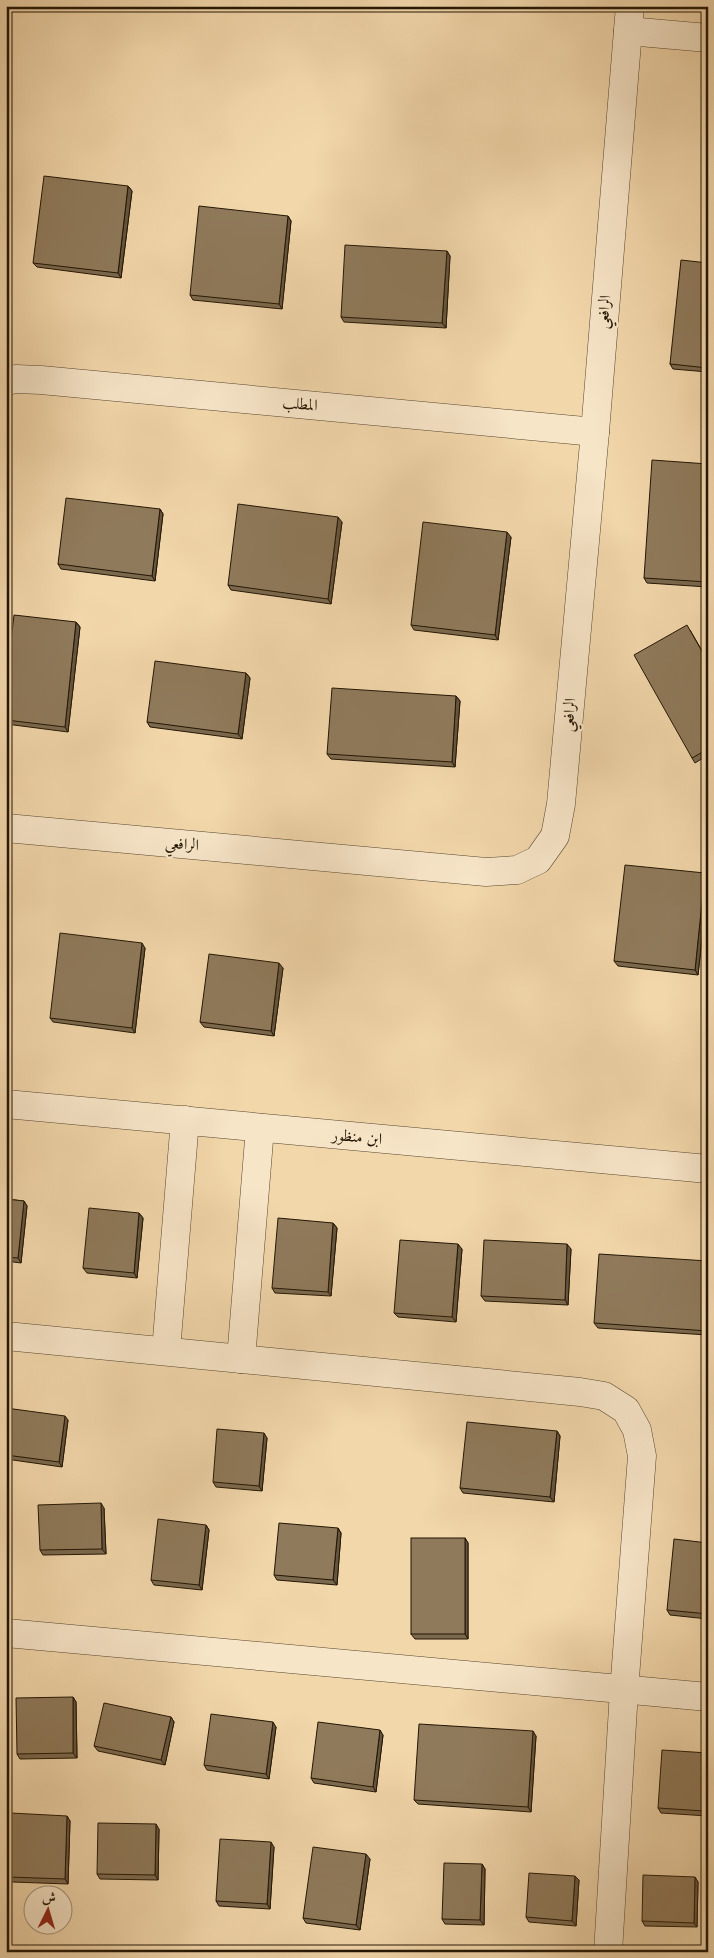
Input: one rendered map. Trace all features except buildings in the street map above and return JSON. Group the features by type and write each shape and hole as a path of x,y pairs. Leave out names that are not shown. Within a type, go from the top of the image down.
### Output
{"street":[{"name":"الرافعي","path":"6,828 486,872 516,870 538,860 554,836 561,804 595,432 629,19 708,38"},
{"name":"المطلب","path":"6,381 16,379 42,380 595,432"},
{"name":"ابن منظور","path":"6,1104 708,1169"},
{"path":"166,1352 185,1120"},
{"path":"241,1359 260,1128"},
{"path":"6,1336 580,1392 604,1396 626,1410 637,1430 642,1456 624,1691 608,1952"},
{"path":"6,1634 624,1691 708,1697"}]}
